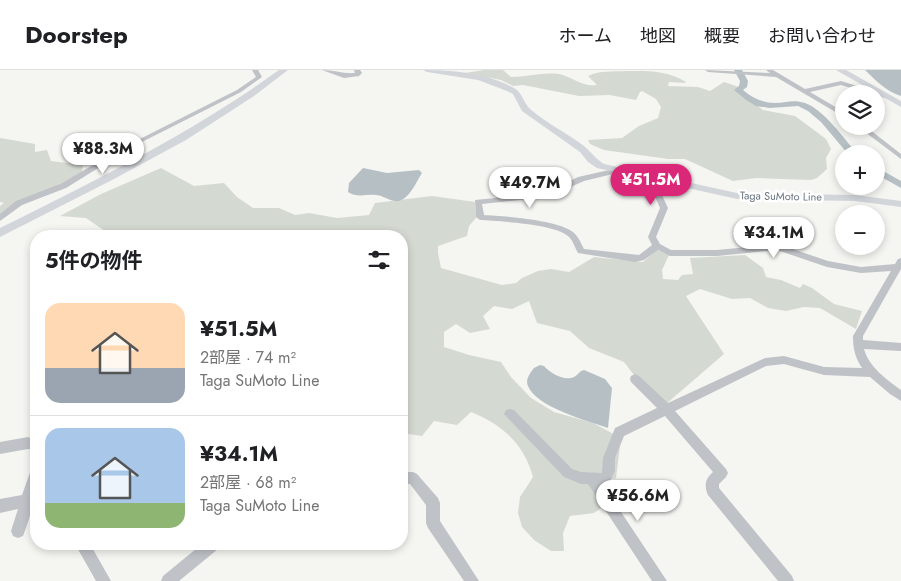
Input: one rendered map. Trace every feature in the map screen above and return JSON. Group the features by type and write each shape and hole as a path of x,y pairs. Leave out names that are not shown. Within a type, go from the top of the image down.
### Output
{"highway":[{"path":"0,233 7,222 186,130 237,98 276,70"},
{"path":"7,222 176,141 244,100 284,70"}],"main road":[{"name":"Taga SuMoto Line","path":"427,70 480,78 510,89 516,93 525,109 583,150 595,164 737,196 856,198 901,204"},
{"path":"840,70 901,104"}],"street":[{"path":"7,222 19,202 63,186 130,146 239,91 259,77 255,70"},
{"path":"325,70 344,76 357,75 359,73 358,70"},
{"path":"708,70 776,75"},
{"path":"769,70 835,110"},
{"path":"804,91 841,83 892,98"},
{"path":"872,135 901,157"},
{"path":"618,170 581,179 548,195 478,202 480,217 499,218 556,228 572,235 581,251 614,257 641,258 657,246"},
{"path":"676,182 657,192 664,208 652,237 657,246 670,253 717,253 778,247 822,263 861,270 899,266"},
{"path":"899,266 858,336 857,344 862,357 872,373 901,396"},
{"path":"857,344 901,347"},
{"path":"510,414 568,473 592,480 605,479 609,471 609,458 619,432 764,362 784,360 824,370 872,373"},
{"path":"635,379 667,410 722,473 712,481 713,491 787,581"},
{"path":"0,448 30,444"},
{"path":"408,478 413,478 433,502 433,523 472,581"},
{"path":"592,480 660,581"},
{"path":"18,530 30,493"},
{"path":"0,506 28,500"},
{"path":"86,550 104,581"},
{"path":"168,581 206,550"}],"shaded area":[{"path":"503,70 511,77 559,74 592,85 597,85 588,76 593,74 602,72 650,71 671,75 686,82 669,82 668,86 698,87 710,91 724,82 739,87 737,90 763,110 795,116 826,139 831,149 826,158 827,169 817,178 811,180 756,178 733,181 685,159 668,159 604,150 590,144 588,140 622,138 639,126 658,118 661,107 656,99 642,91 636,100 610,95 579,96 523,85 513,86 501,80 465,73"},
{"path":"865,70 901,70 901,96 885,87 885,85 877,82"},
{"path":"0,138 35,144 35,152 47,150 51,161 83,165 82,172 0,216 0,206 4,203 0,202"},
{"path":"161,168 194,186 224,183 237,197 253,208 279,208 295,215 309,213 337,218 369,215 375,203 432,196 475,202 476,218 469,226 467,236 438,246 441,268 502,285 516,283 522,278 538,271 551,269 569,272 594,257 643,262 657,250 669,255 662,270 663,279 678,280 682,275 693,274 690,258 745,255 763,268 766,277 781,280 800,288 803,284 812,288 834,304 862,311 856,329 820,308 804,307 786,311 768,308 750,298 732,299 700,289 686,296 724,354 666,404 634,375 624,362 589,348 570,331 537,323 529,301 512,309 494,306 483,316 490,329 470,333 456,324 444,332 444,347 501,362 511,377 531,398 554,412 593,423 621,438 616,478 601,481 605,505 594,513 570,516 563,533 564,551 551,551 534,540 522,527 518,513 520,497 533,477 524,455 511,437 493,423 471,412 457,425 434,421 422,436 408,434 408,230 103,230 86,218 60,216 101,194"},
{"path":"363,168 387,173 419,170 422,173 408,195 400,201 395,201 378,195 358,195 348,192 349,183"},
{"path":"540,365 561,377 574,377 584,370 605,379 612,388 608,428 552,407 533,394 527,384 528,379 534,368"}],"waterway":[{"path":"738,70 744,81 743,87 738,90 749,99 759,104 770,106 803,105 818,115 843,145"},
{"path":"885,175 901,185"}]}
